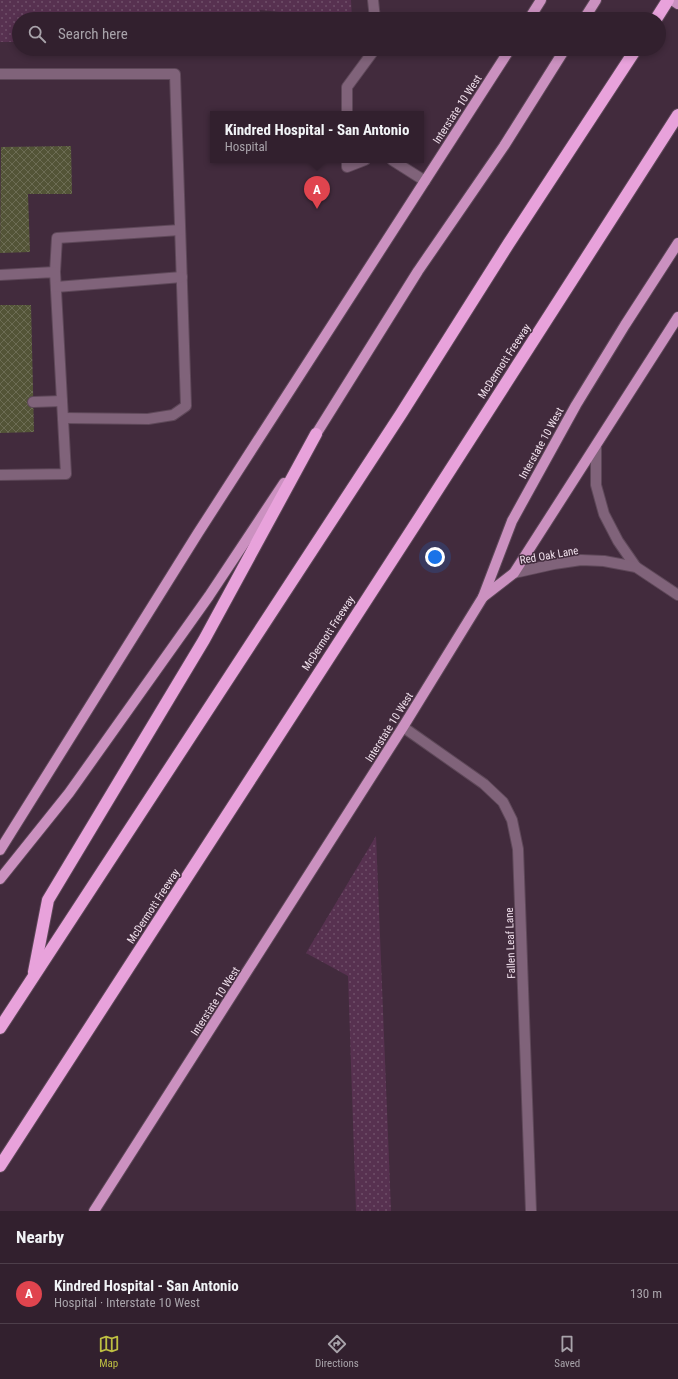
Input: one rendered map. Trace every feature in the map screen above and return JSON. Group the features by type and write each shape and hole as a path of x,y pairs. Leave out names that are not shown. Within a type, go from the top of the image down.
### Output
{"highway":[{"path":"660,12 668,0"},
{"path":"0,1028 401,414 509,243 631,56"},
{"name":"McDermott Freeway","path":"0,1166 421,516 678,115"},
{"path":"32,979 48,900 204,640 316,434"}],"main road":[{"path":"533,12 541,0"},
{"path":"588,12 596,0"},
{"path":"672,0 678,4"},
{"name":"Interstate 10 West","path":"0,850 198,533 505,56"},
{"path":"0,879 69,793 209,596 316,434 418,271 504,146 561,56"},
{"name":"Interstate 10 West","path":"94,1211 403,727 483,597 512,521 576,405 629,318 678,242"},
{"path":"483,597 514,573 676,322"}],"street":[{"path":"373,0 374,12"},
{"path":"347,111 347,87 370,56"},
{"path":"0,74 176,74 186,406 172,415 148,419 63,418"},
{"path":"347,163 347,167 357,163"},
{"path":"397,163 425,181"},
{"path":"0,475 66,474 55,272 57,238 180,230"},
{"path":"0,275 55,272"},
{"path":"56,287 182,277"},
{"path":"33,402 62,401"},
{"name":"Red Oak Lane","path":"596,447 596,485 604,514 618,541 636,567 678,595"},
{"name":"Red Oak Lane","path":"514,573 554,564 581,560 604,561 636,567"},
{"name":"Fallen Leaf Lane","path":"403,727 484,784 503,802 512,820 518,849 531,1211"}],"shaded area":[{"path":"0,0 351,0 352,12 280,12 260,10 260,12 12,12 12,42 0,42"},
{"path":"376,836 391,1211 356,1211 348,976 306,953"}],"building":[{"path":"71,146 72,194 28,194 30,252 0,253 1,147"},
{"path":"0,305 31,305 34,432 0,433"}],"place":[{"name":"Kindred Hospital - San Antonio","path":"317,209"}]}
